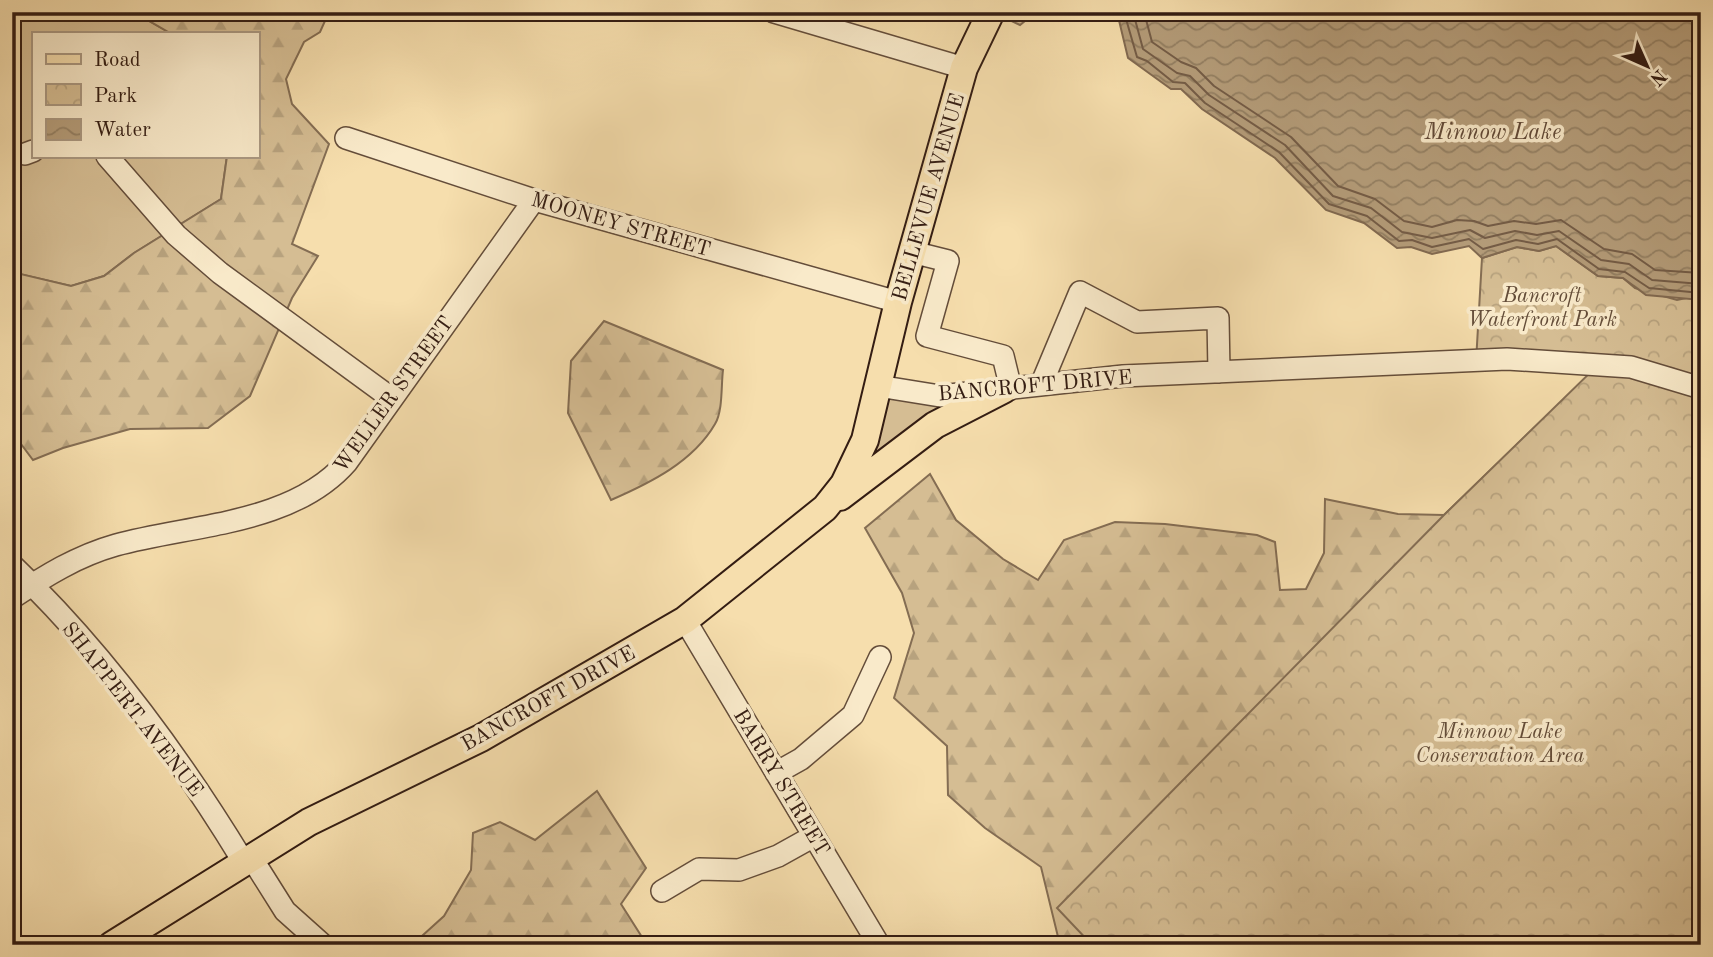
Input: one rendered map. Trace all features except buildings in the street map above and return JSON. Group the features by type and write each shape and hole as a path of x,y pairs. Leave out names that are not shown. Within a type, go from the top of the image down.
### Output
{"main road":[{"name":"BELLEVUE AVENUE","path":"878,386 898,302 964,68 991,12"},
{"name":"BANCROFT DRIVE","path":"112,945 247,859 342,803 481,738 685,620 825,508 844,484 864,440 878,386"},
{"path":"825,508 935,425 1007,389"}],"street":[{"path":"774,12 964,68"},
{"name":"MOONEY STREET","path":"346,138 534,200 898,302"},
{"path":"109,158 176,235 220,273 391,398"},
{"name":"WELLER STREET","path":"12,598 61,566 114,546 258,514 299,500 335,476 534,200"},
{"path":"912,253 948,261 927,336 1003,356 1007,389"},
{"path":"1041,386 1080,292 1137,321 1218,318 1219,372"},
{"name":"BANCROFT DRIVE","path":"878,386 940,396 1123,376 1507,359 1631,367 1701,388"},
{"name":"SHAPPERT AVENUE","path":"12,565 33,584 141,713 285,911 323,945"},
{"name":"BARRY STREET","path":"685,620 879,945"},
{"path":"776,773 802,759 853,715 880,657"},
{"path":"662,891 699,870 739,870 778,856 814,836"}],"green space":[{"path":"12,12 133,12 168,32 32,32 32,158 227,158 221,199 134,253 104,276 71,286 15,273 12,265"},
{"path":"134,12 329,12 320,32 304,42 286,79 292,104 329,144 292,244 318,256 292,298 250,396 208,428 130,429 63,448 33,460 12,432 12,265 16,273 71,286 104,276 134,253 221,199 227,158 259,158 259,32 168,32"},
{"path":"993,12 1036,12 1020,25"},
{"name":"Minnow Lake Conservation Area","path":"1556,246 1598,276 1623,278 1635,288 1677,300 1691,297 1701,300 1701,945 1092,945 1057,908 1444,515 1596,367 1476,362 1482,258 1517,247 1539,251"},
{"path":"604,321 723,370 719,412 715,424 695,450 669,470 611,500 568,413 571,361"},
{"path":"879,388 1005,391 845,485"},
{"name":"Minnow Lake Conservation Area","path":"1540,422 1701,945 1060,945 1041,867 985,828 948,795 947,746 894,698 914,633 902,593 865,528 930,474 956,520 1003,559 1038,580 1064,540 1115,522 1165,524 1257,535 1275,542 1280,590 1306,589 1324,553 1325,499 1398,514 1444,515"},
{"path":"597,791 646,868 621,904 647,945 412,945 444,916 471,870 473,833 500,822 535,840"}],"water":[{"name":"Minnow Lake","path":"1117,12 1701,12 1701,300 1646,295 1623,278 1598,276 1556,246 1539,251 1517,247 1482,258 1469,246 1432,254 1411,247 1397,248 1364,223 1326,210 1275,158 1202,109 1181,89 1171,89 1128,58"}],"park label":[{"name":"Bancroft Waterfront Park","path":"1542,307"}]}
